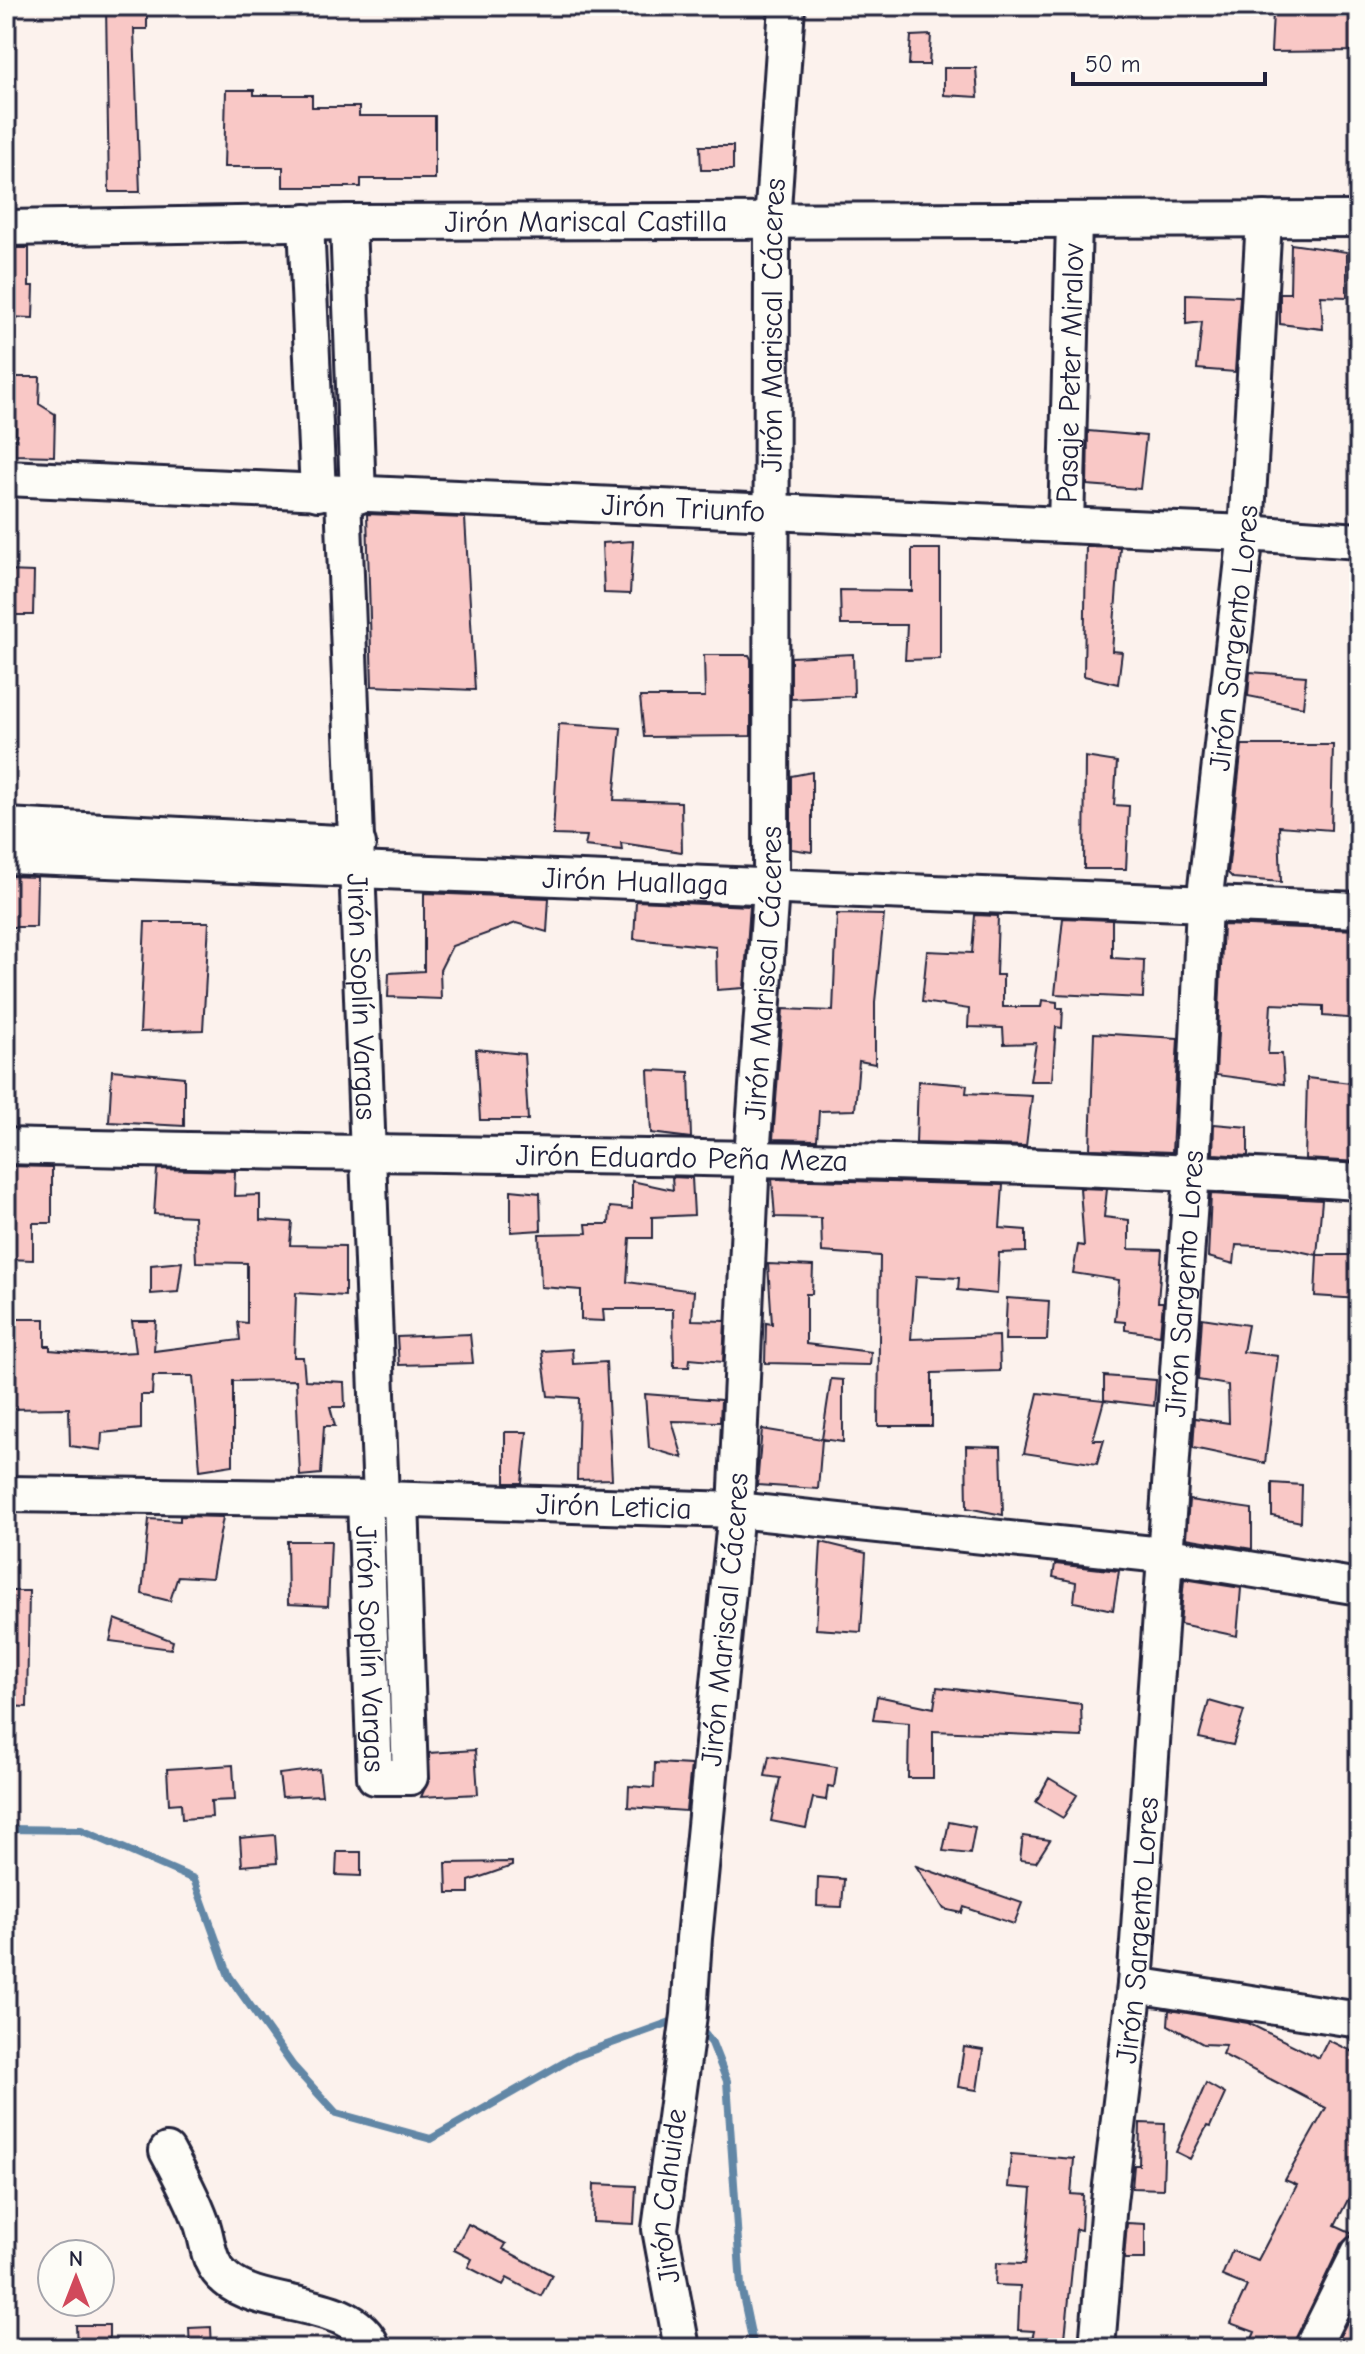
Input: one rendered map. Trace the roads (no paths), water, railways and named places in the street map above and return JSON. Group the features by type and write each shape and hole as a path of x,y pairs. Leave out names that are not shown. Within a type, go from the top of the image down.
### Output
{"street":[{"name":"Jirón Mariscal Cáceres","path":"676,2092 689,2015 736,1510 752,1157 771,888 772,223 787,6"},
{"name":"Jirón Sargento Lores","path":"1097,2348 1109,2202 1135,1985 1162,1555 1192,1172 1204,905 1246,533 1264,219"},
{"name":"Jirón Mariscal Castilla","path":"6,228 306,222 1359,219"},
{"name":"Jirón Soplín Vargas","path":"306,222 339,495 358,856 382,1499 410,1777 375,1777 382,1499"},
{"name":"Jirón Soplín Vargas","path":"339,495 348,222"},
{"name":"Pasaje Peter Miralov","path":"1066,525 1074,222"},
{"name":"Jirón Triunfo","path":"6,478 1246,533 1359,541"},
{"name":"Jirón Huallaga","path":"6,826 771,888 1359,910"},
{"name":"Jirón Huallaga","path":"6,856 358,856"},
{"name":"Jirón Eduardo Peña Meza","path":"6,1146 367,1156 752,1157 1192,1172 1359,1182"},
{"name":"Jirón Leticia","path":"6,1494 382,1499 736,1510 1162,1555 1359,1587"},
{"path":"1135,1985 1359,2020"},
{"name":"Jirón Cahuide","path":"676,2092 660,2229 682,2348"},
{"path":"167,2151 203,2227 209,2258 227,2281 251,2293 338,2316 373,2346"},
{"path":"1312,2348 1359,2253"}],"waterway":[{"path":"7,1829 81,1830 194,1879 229,1976 293,2066 336,2113 431,2139 576,2056 679,2019"},
{"path":"698,2026 712,2043 727,2081 741,2286 754,2348"}]}
